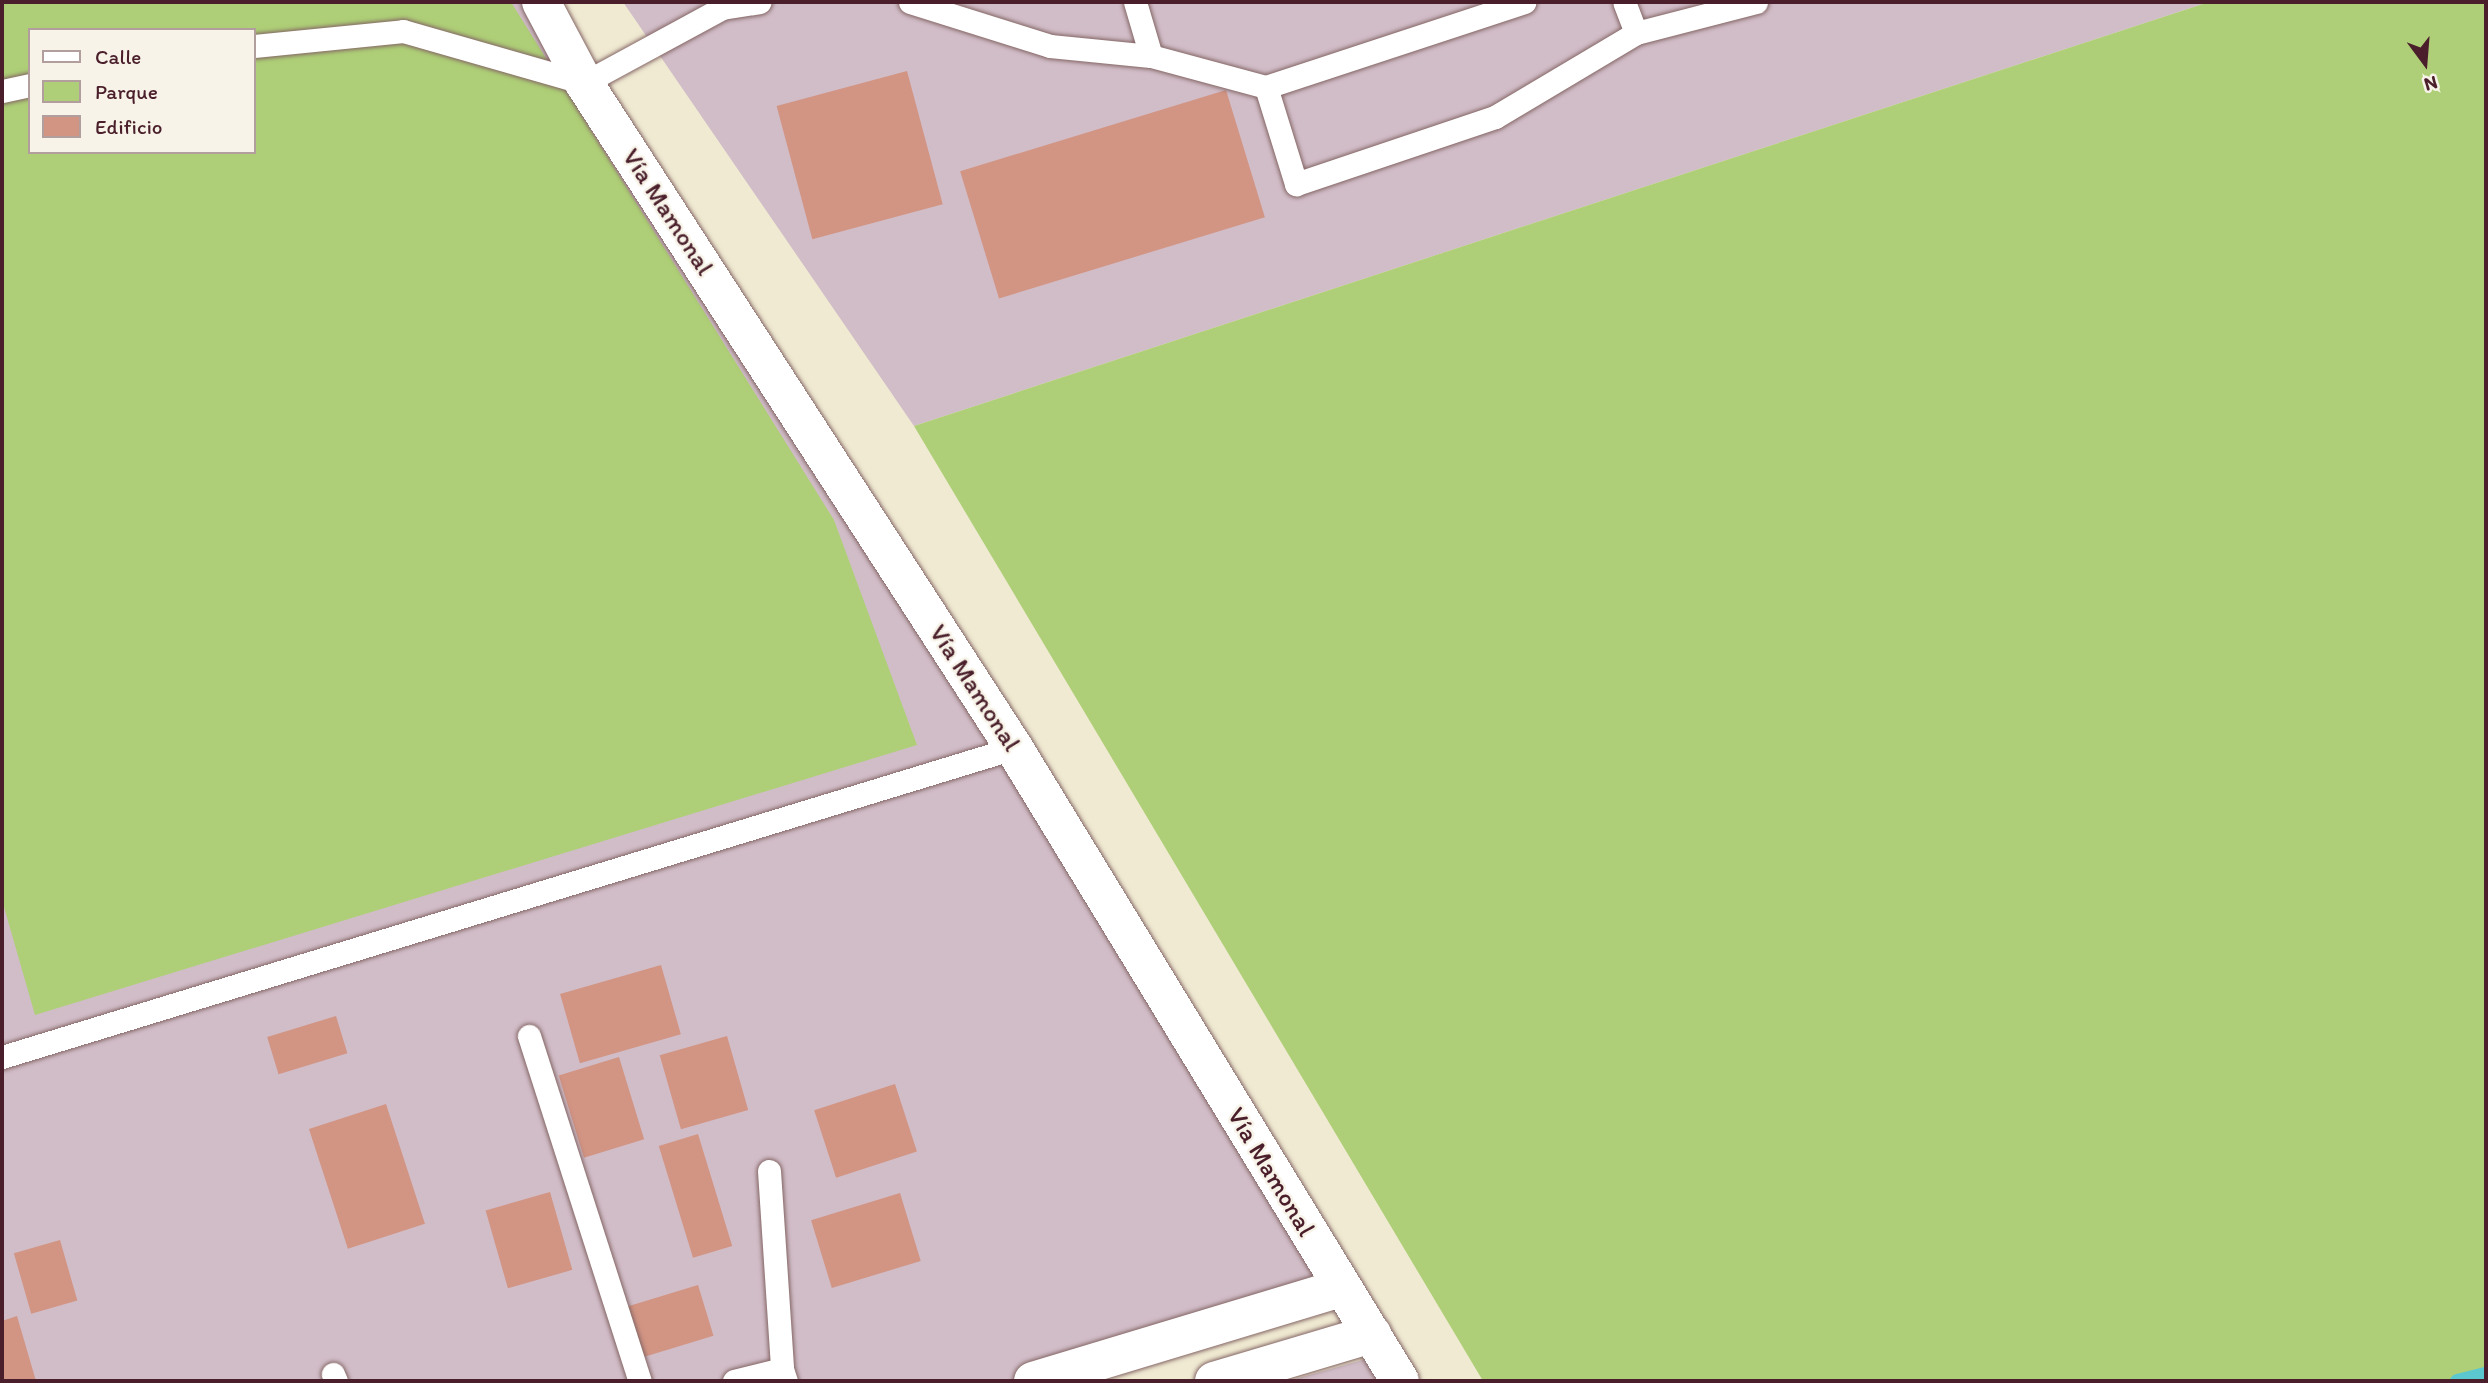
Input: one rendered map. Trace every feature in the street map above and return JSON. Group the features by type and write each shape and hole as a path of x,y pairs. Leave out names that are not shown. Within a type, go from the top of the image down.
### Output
{"street":[{"name":"Vía Mamonal","path":"541,2 584,83 1014,748 1400,1381"},
{"path":"1033,1381 1341,1287"},
{"path":"1214,1381 1372,1334"}],"lane":[{"path":"256,46 403,31 584,83 722,8 760,2"},
{"path":"910,2 1050,46 1151,56 1266,87 1524,2"},
{"path":"1135,2 1151,56"},
{"path":"1624,2 1636,33"},
{"path":"1266,87 1296,184 1494,117 1636,33 1756,2"},
{"path":"2,91 28,85"},
{"path":"2,1057 1014,748"},
{"path":"529,1036 640,1381"},
{"path":"734,1381 784,1375 769,1171"}],"shaded area":[{"path":"2,2 545,2 1341,1288 1033,1381 2,1381"},
{"path":"623,2 2209,2 914,426"},
{"path":"1366,1359 1380,1381 1288,1381"}],"green space":[{"path":"2,2 511,2 834,520 917,745 35,1015 2,900"},
{"path":"2209,2 2486,2 2486,1381 1483,1381 914,426"}],"building":[{"path":"907,71 943,204 812,239 777,106"},
{"path":"1226,90 1265,217 999,298 960,171"},
{"path":"661,965 681,1034 580,1063 560,994"},
{"path":"336,1016 347,1053 279,1074 267,1037"},
{"path":"727,1036 748,1110 681,1129 660,1055"},
{"path":"619,1057 644,1139 584,1158 559,1075"},
{"path":"895,1084 917,1152 836,1178 814,1110"},
{"path":"386,1104 425,1224 348,1249 309,1129"},
{"path":"698,1134 732,1246 693,1258 659,1146"},
{"path":"550,1192 572,1270 508,1288 486,1210"},
{"path":"900,1193 921,1261 832,1288 811,1220"},
{"path":"60,1240 77,1301 31,1314 14,1253"},
{"path":"698,1285 713,1336 644,1357 628,1306"},
{"path":"17,1316 36,1381 2,1381 2,1321"}],"waterway":[{"path":"2457,1381 2486,1374"}]}
